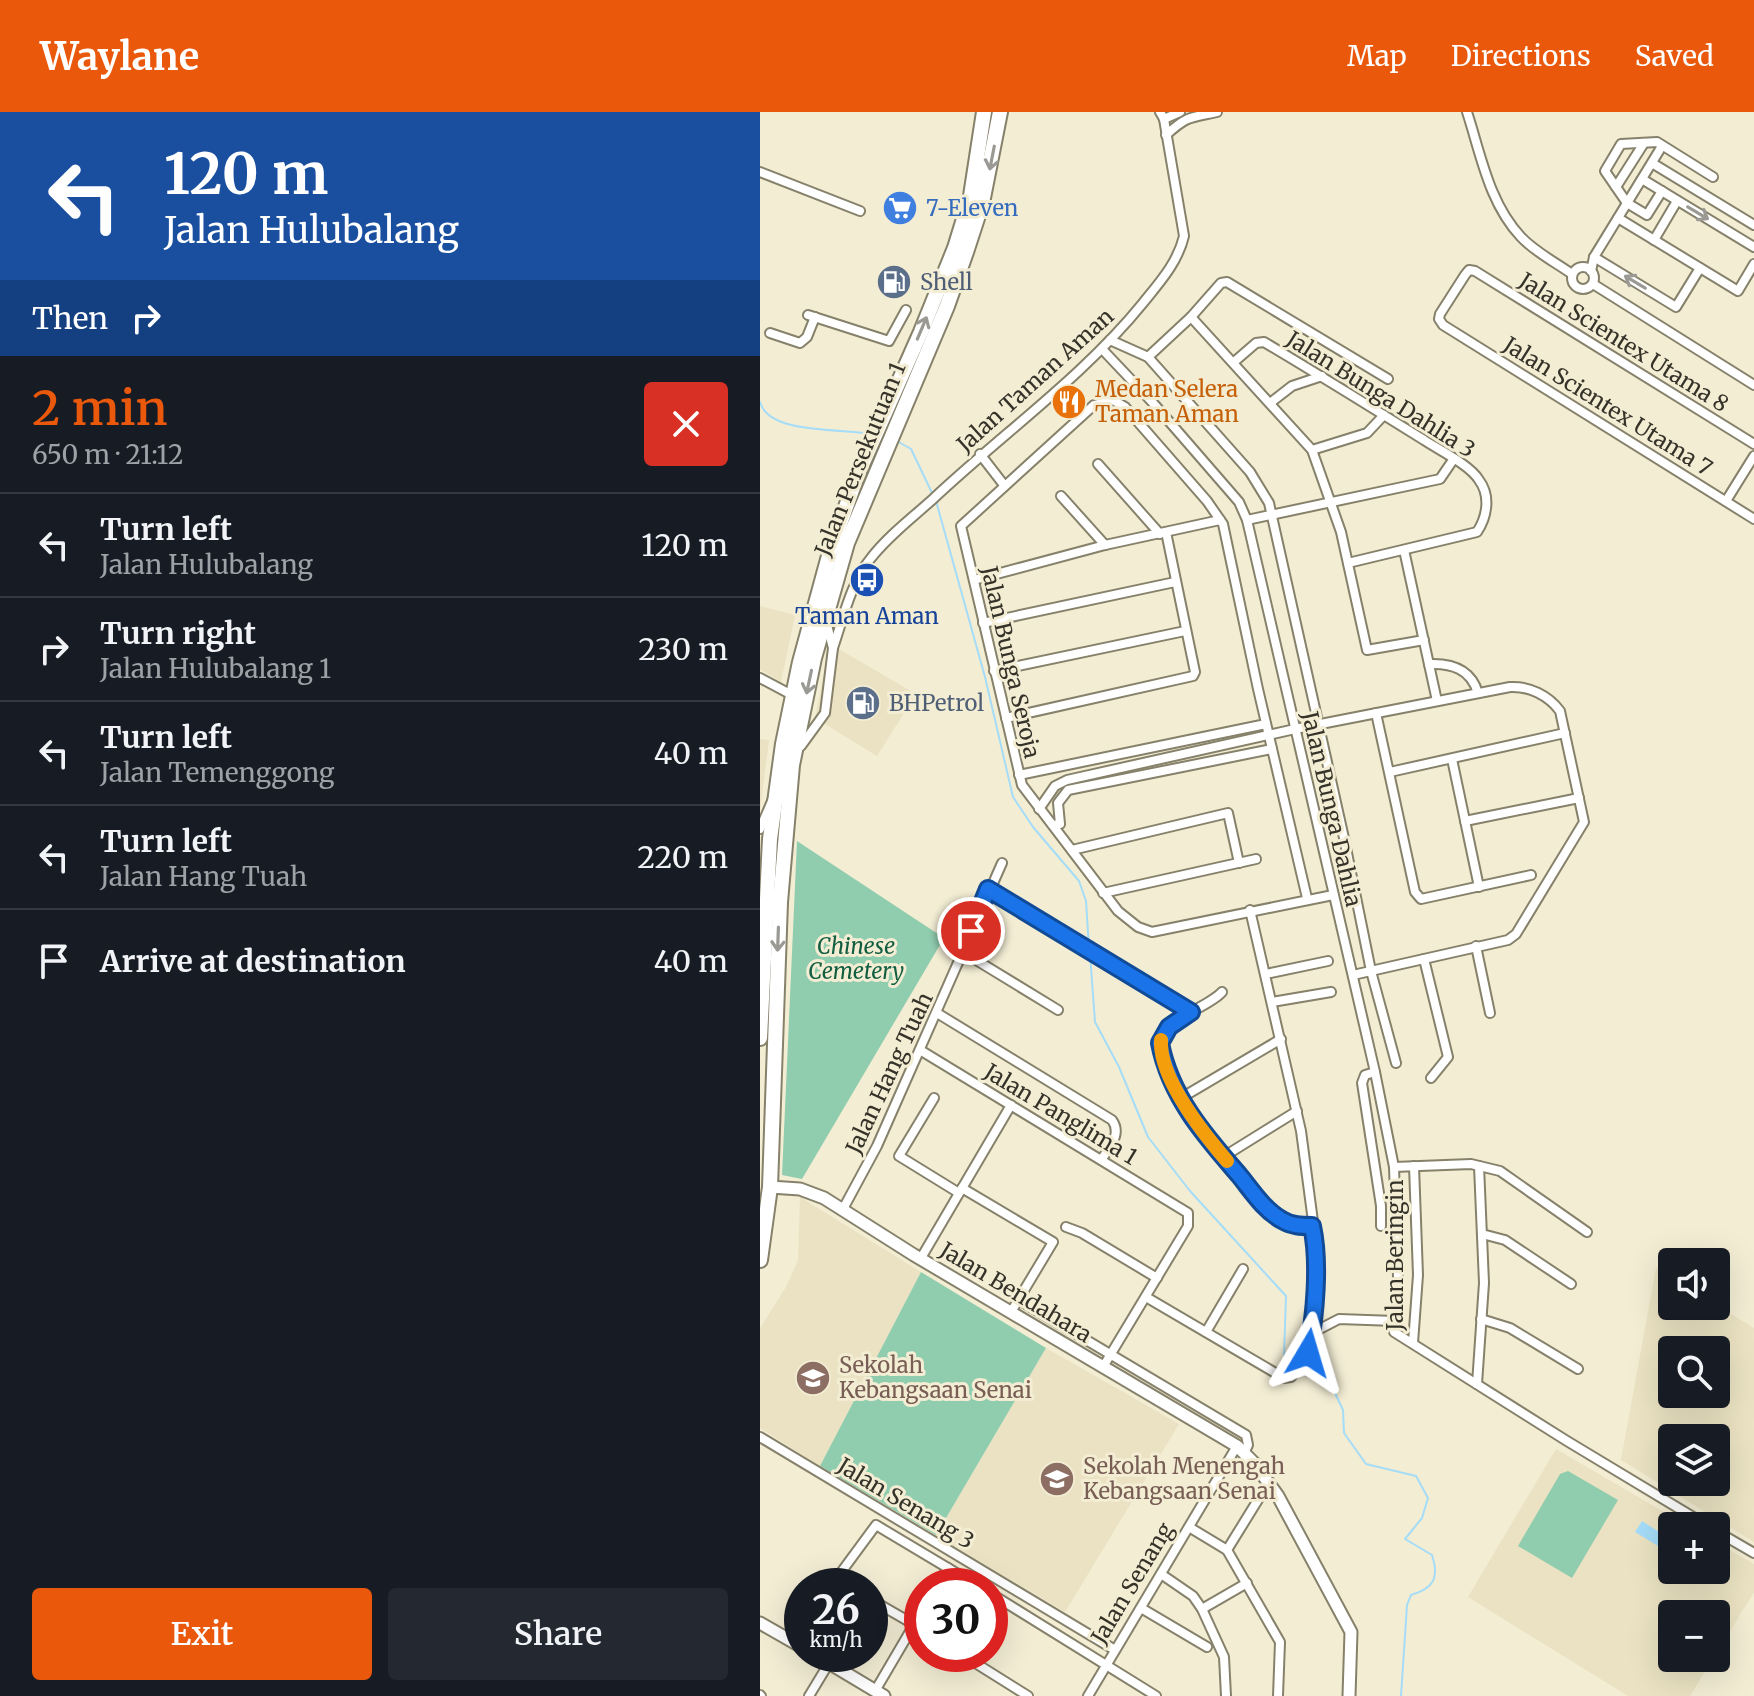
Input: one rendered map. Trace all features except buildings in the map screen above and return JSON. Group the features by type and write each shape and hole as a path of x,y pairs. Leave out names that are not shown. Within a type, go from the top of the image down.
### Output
{"highway":[{"name":"Jalan Persekutuan 1","path":"886,426 955,248 971,196 984,112"},
{"name":"Jalan Persekutuan 1","path":"760,1038 769,854 792,695 830,552 886,426 947,306 982,203 1000,112"},
{"name":"Jalan Persekutuan 1","path":"760,1260 770,1187 780,902 792,765 814,658 877,446"}],"street":[{"path":"1162,115 1180,112"},
{"path":"1166,135 1182,120 1217,112"},
{"path":"1467,112 1496,203 1523,240 1572,274"},
{"name":"Jalan Taman Aman","path":"833,648 853,590 868,560 980,454 1102,349 1167,274 1184,236 1162,115"},
{"path":"1662,191 1647,215 1627,203 1605,171 1621,144 1657,142 1713,177"},
{"path":"1616,187 1644,143"},
{"path":"1572,274 1595,264 1594,257 1662,146"},
{"path":"1652,163 1754,225"},
{"path":"760,172 860,211"},
{"path":"1642,179 1754,247"},
{"path":"1654,240 1677,201"},
{"path":"1618,218 1738,291 1754,264"},
{"path":"1594,257 1676,307 1700,268"},
{"path":"1572,274 1571,280 1578,289 1584,290 1593,284 1594,278 1587,269"},
{"name":"Jalan Scientex Utama 8","path":"1443,325 1440,314 1469,270 1475,271 1754,444"},
{"path":"1148,357 1191,317 1221,283 1227,282 1388,379"},
{"path":"1593,284 1754,385"},
{"path":"770,333 800,343 807,337 811,316 889,341 906,310"},
{"path":"1191,317 1312,450 1332,504 1367,650 1424,640"},
{"name":"Jalan Scientex Utama 7","path":"1443,325 1754,519"},
{"path":"1110,340 1148,357 1250,472 1265,494 1273,515 1371,971 1396,1063"},
{"name":"Jalan Bunga Dahlia 3","path":"1234,362 1256,343 1264,342 1474,473 1484,488 1487,506 1484,521 1477,532 1348,563"},
{"name":"Jalan Bunga Dahlia","path":"1102,349 1239,502 1247,520 1353,975 1394,1167 1398,1277 1395,1325"},
{"path":"1270,403 1292,386 1322,376"},
{"path":"1121,391 1113,400 1125,407 1207,501 1223,524 1307,898"},
{"name":"Jalan Bunga Seroja","path":"1113,400 1094,405 961,526 1019,775 1026,794 1103,893 1138,927 1155,932 1250,910"},
{"path":"1312,450 1367,433 1384,415"},
{"path":"980,454 1004,485"},
{"path":"1726,501 1754,456"},
{"path":"1247,520 1440,479 1453,460"},
{"path":"1006,718 1188,678 1195,672 1163,533 1098,464"},
{"path":"1061,496 1105,545"},
{"path":"974,580 1105,545 1220,520"},
{"path":"1404,550 1437,701"},
{"path":"983,623 1175,582"},
{"path":"792,765 804,741 825,713 833,648 825,620"},
{"path":"994,671 1185,631"},
{"path":"1429,664 1460,668 1471,676 1478,693"},
{"path":"760,678 792,695"},
{"path":"1039,809 1055,786 1067,780 1295,729 1478,693 1521,686 1535,691 1556,706 1565,733 1584,822 1516,934 1508,940 1353,975"},
{"path":"1376,713 1415,892 1421,899 1531,875"},
{"path":"1019,775 1266,724"},
{"path":"1390,772 1565,733"},
{"path":"1053,825 1060,824 1058,803 1068,790 1272,749"},
{"path":"1452,759 1479,887"},
{"path":"760,829 776,792"},
{"path":"1465,821 1579,798"},
{"path":"1072,850 1228,813 1239,863"},
{"path":"1103,893 1256,859"},
{"name":"Jalan Hang Tuah","path":"843,1209 877,1146 1002,863"},
{"path":"988,889 1191,1012"},
{"path":"1146,1297 1285,1378 1295,1372 1308,1353 1312,1333 1316,1244 1297,1111 1250,910 1333,895"},
{"path":"1476,946 1490,1013"},
{"path":"963,952 1058,1010"},
{"path":"1424,959 1448,1057 1431,1078"},
{"path":"1266,974 1328,961"},
{"path":"1222,992 1169,1027 1160,1043 1162,1055 1197,1126 1263,1204 1280,1219 1296,1226 1312,1226"},
{"path":"1272,1002 1331,992"},
{"path":"937,1013 1112,1120 1117,1127 1117,1135 1102,1159"},
{"path":"1181,1098 1281,1039"},
{"name":"Jalan Panglima 1","path":"920,1050 1184,1209 1190,1218 1188,1226 1157,1278"},
{"path":"1375,1072 1365,1075 1362,1083 1381,1206 1381,1226"},
{"path":"934,1098 899,1156 1053,1242 1011,1312"},
{"path":"921,1258 1011,1105"},
{"path":"1223,1157 1297,1111"},
{"path":"1394,1167 1471,1164 1500,1171 1587,1232"},
{"name":"Jalan Beringin","path":"1413,1343 1418,1275 1414,1166"},
{"path":"1477,1384 1484,1283 1479,1166"},
{"name":"Jalan Bendahara","path":"770,1187 805,1190 843,1209 1240,1449"},
{"path":"1066,1227 1082,1233 1157,1278 1103,1367"},
{"path":"1482,1234 1505,1240 1571,1284"},
{"path":"1206,1332 1243,1269"},
{"path":"1019,1300 1246,1435 1248,1445 1240,1449 1269,1482 1351,1632 1349,1696"},
{"path":"1312,1333 1339,1319 1395,1325 1396,1334 1685,1512"},
{"path":"1481,1319 1510,1328 1578,1369"},
{"name":"Jalan Senang 3","path":"760,1437 1115,1650"},
{"name":"Jalan Senang","path":"1088,1696 1189,1527 1240,1449"},
{"path":"1227,1550 1269,1482"},
{"path":"845,1568 876,1525 948,1568"},
{"path":"1189,1527 1227,1550 1280,1642 1278,1696"},
{"path":"1730,1539 1754,1553"},
{"path":"1161,1574 1193,1596 1202,1609 1224,1657 1226,1696"},
{"path":"1202,1609 1247,1583"},
{"path":"1008,1604 1156,1696"},
{"path":"1141,1608 1207,1647"},
{"path":"760,1623 784,1637"},
{"path":"844,1672 879,1693 904,1651"},
{"path":"809,1696 824,1672"},
{"path":"990,1672 1028,1696"}],"shaded area":[{"path":"760,606 795,615 781,682 760,669"},
{"path":"830,644 916,694 877,756 815,718"},
{"path":"760,739 769,740 760,811"},
{"name":"Sekolah Kebangsaan Senai","path":"800,1197 921,1272 820,1466 760,1428 760,1328 786,1287 798,1260"},
{"path":"1656,1268 1658,1320 1730,1320 1730,1313 1754,1328 1754,1542 1730,1527 1730,1512 1705,1512 1679,1496 1730,1496 1730,1424 1658,1424 1658,1483 1621,1460"},
{"name":"Sekolah Menengah Kebangsaan Senai","path":"1046,1348 1179,1424 1065,1612 1008,1578 1008,1568 991,1568 936,1535"},
{"path":"1556,1449 1664,1512 1658,1512 1658,1584 1730,1584 1730,1550 1754,1564 1754,1592 1730,1631 1730,1600 1658,1600 1658,1672 1705,1672 1690,1696 1628,1696 1468,1597"}],"green space":[{"name":"Chinese Cemetery","path":"797,841 944,938 802,1179 782,1175"},
{"path":"921,1272 1046,1348 936,1535 820,1466"},
{"path":"1568,1471 1618,1500 1572,1578 1518,1546 1560,1474"}],"water":[{"path":"1642,1521 1658,1531 1658,1546 1635,1532"}],"waterway":[{"path":"760,402 766,413 792,425 870,434"},
{"path":"895,440 911,449 933,495"},
{"path":"936,501 985,677 1013,797 1033,827 1079,881 1086,901 1089,948"},
{"path":"1090,954 1095,1022 1119,1067 1148,1137 1190,1191 1286,1296 1284,1355 1297,1365"},
{"path":"1303,1369 1326,1382 1334,1391 1343,1410 1344,1433 1366,1464 1416,1476 1428,1498 1422,1518 1405,1539 1432,1555 1435,1575 1430,1585 1411,1595 1407,1605 1401,1696"}],"slow traffic":[{"path":"1161,1040 1162,1055 1188,1112 1227,1161"}],"place":[{"name":"7-Eleven","path":"900,208"},
{"name":"Shell","path":"894,282"},
{"name":"Medan Selera Taman Aman","path":"1069,402"},
{"name":"Taman Aman","path":"867,580"},
{"name":"BHPetrol","path":"863,703"},
{"name":"Sekolah Kebangsaan Senai","path":"813,1378"},
{"name":"Sekolah Menengah Kebangsaan Senai","path":"1057,1479"}],"route":[{"path":"971,931 988,889 1191,1012 1169,1027 1160,1043 1162,1055 1188,1112 1263,1204 1287,1223 1312,1226 1316,1244 1312,1333 1308,1353"}]}
